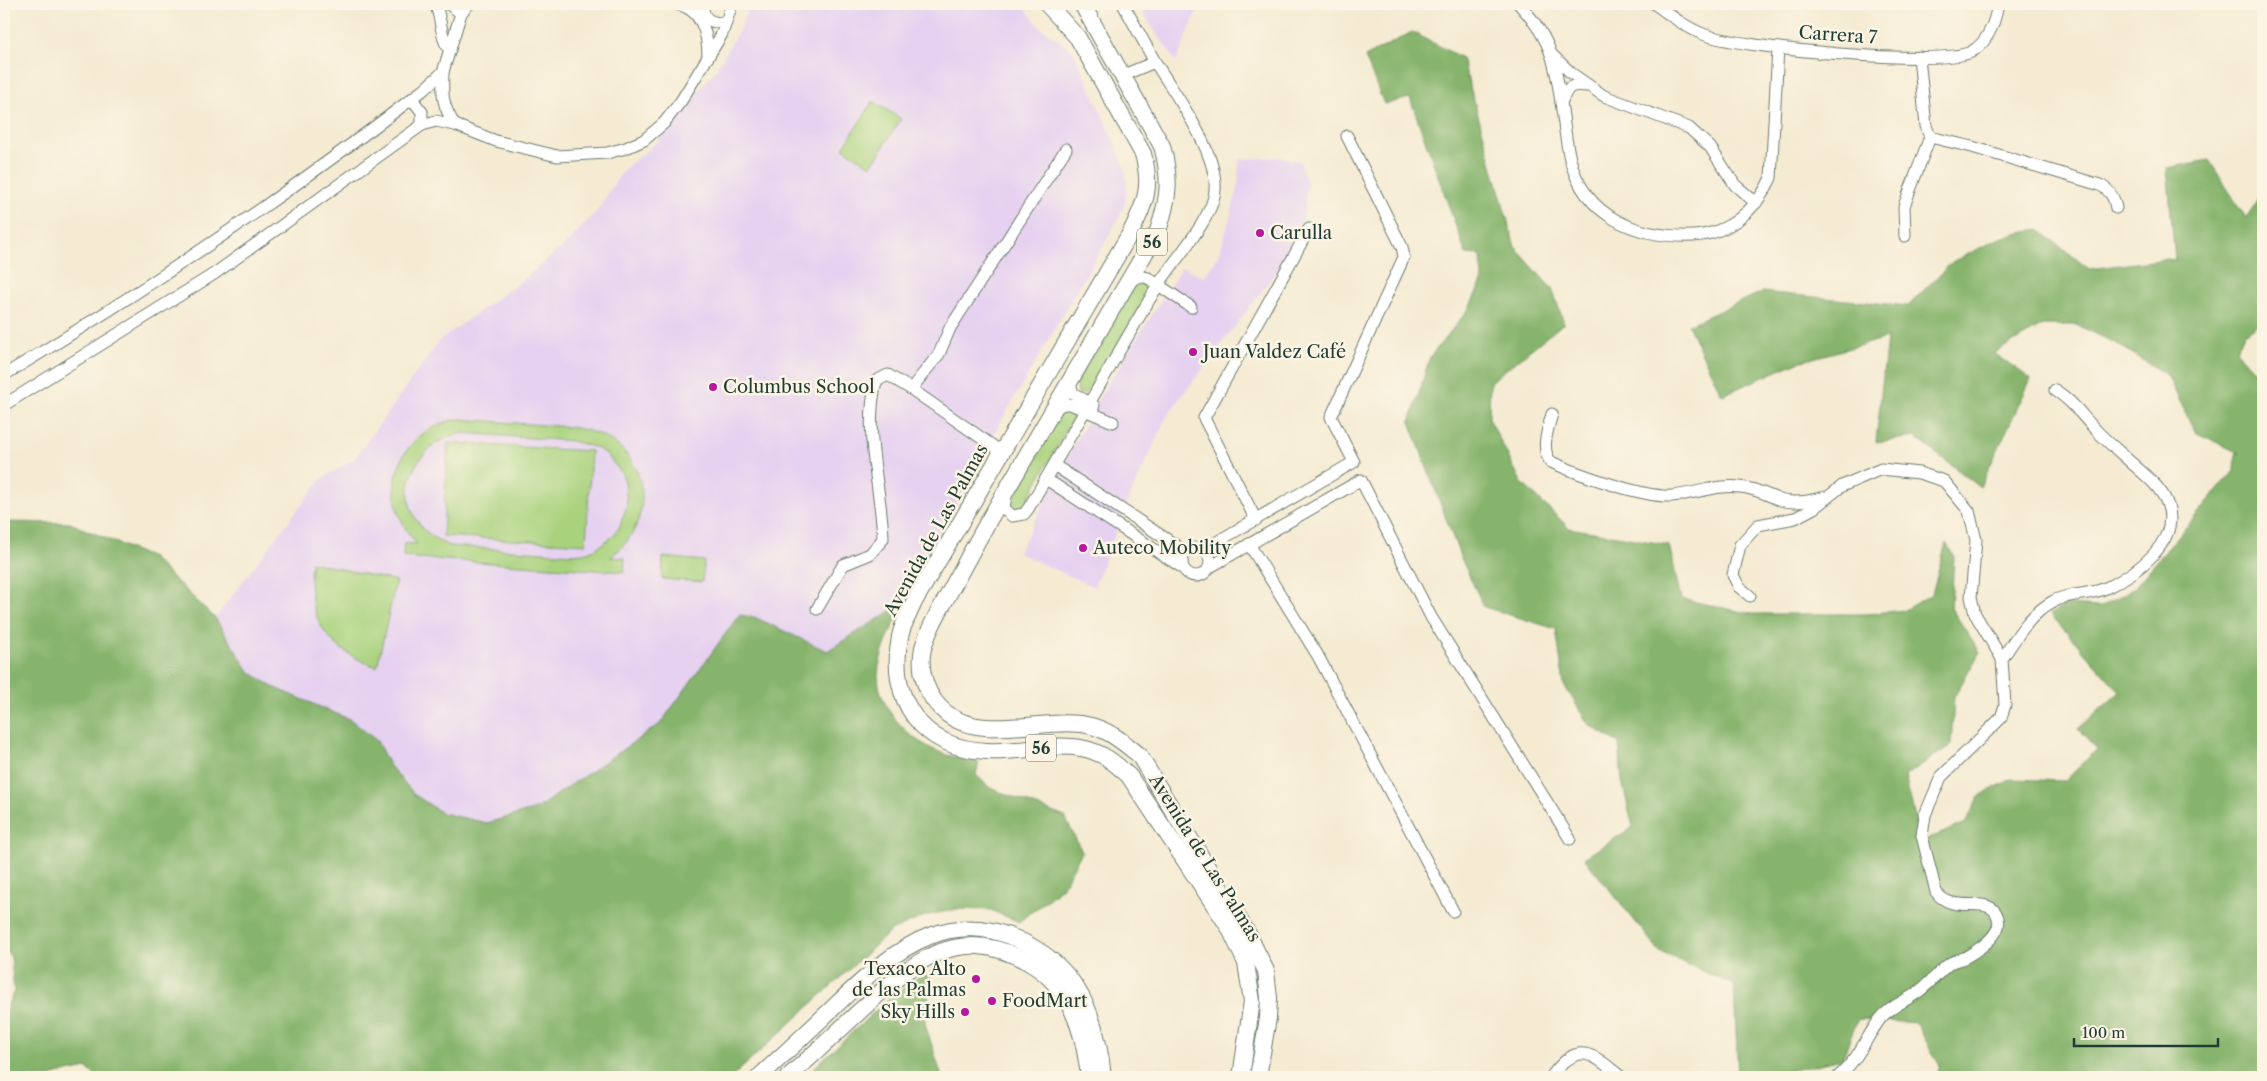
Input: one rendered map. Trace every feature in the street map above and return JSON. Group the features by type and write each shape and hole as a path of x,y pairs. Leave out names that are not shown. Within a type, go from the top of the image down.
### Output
{"main road":[{"name":"Avenida de Las Palmas","path":"1047,4 1078,38 1144,154 1148,173 1148,193 1131,232 914,602 904,623 898,653 897,670 904,700 919,724 953,746 999,752 1068,746 1083,748 1112,760 1129,776 1229,927 1246,963 1252,1001 1241,1077"},
{"name":"Avenida de Las Palmas","path":"1082,4 1162,146 1168,168 1168,199 1158,231 973,548 927,636 923,649 922,674 933,699 945,713 959,722 980,727 1056,723 1088,725 1116,736 1139,755 1250,936 1266,971 1269,998 1268,1018 1258,1077"},
{"path":"759,1077 887,959 921,939 940,932 966,930 1000,933 1018,939 1046,956 1069,976 1090,1010 1096,1027 1103,1077"},
{"path":"788,1077 901,973 930,955 944,950 972,946 990,948 1017,956 1052,979 1071,1005 1078,1022 1084,1040 1089,1077"}],"street":[{"path":"434,4 441,19 443,42 450,49"},
{"path":"448,4 461,13"},
{"path":"455,125 448,116 442,96 443,72 461,13 469,4"},
{"path":"676,4 690,10 702,22 708,40 708,58"},
{"path":"703,4 702,12 706,19 716,23 726,23"},
{"path":"4,405 214,274 422,125 436,121 455,125 496,141 557,156 607,153 626,148 644,140 664,123 681,101 708,58 726,23 732,4"},
{"path":"1009,485 1004,508 1012,516 1018,516 1028,509 1158,285 1202,223 1216,192 1215,176 1205,147 1187,112 1123,4"},
{"path":"1519,4 1537,26 1551,54 1570,160 1577,179 1587,194 1614,220 1634,229 1655,234 1701,235 1727,226 1743,216 1764,192 1771,178 1778,48"},
{"name":"Carrera 7","path":"1654,4 1677,21 1703,34 1741,43 1778,48 1919,57 1954,56 1968,53 1977,48 1990,33 1998,4"},
{"path":"1551,54 1604,96 1689,128 1710,147 1735,184 1756,203"},
{"path":"1905,236 1904,206 1930,137 1926,126 1919,57"},
{"path":"1122,76 1156,62"},
{"path":"4,376 71,336 220,238 412,99 443,72"},
{"path":"1561,103 1567,89 1574,85 1589,86"},
{"path":"412,99 418,104 422,112 422,125"},
{"path":"1183,568 1182,559 1186,552 1193,549 1203,550 1354,462 1331,417 1404,257 1402,247 1346,136"},
{"path":"1930,137 1972,147 2100,185 2108,189 2114,198 2116,208"},
{"path":"911,389 939,354 950,328 1066,149"},
{"path":"1256,520 1204,418 1309,230"},
{"path":"1126,285 1136,277 1142,276 1191,307"},
{"path":"817,609 843,565 870,554 883,539 882,513 870,441 871,405 876,381 888,375 1003,453"},
{"path":"1069,381 1073,393 1087,407"},
{"path":"2002,659 2029,620 2049,603 2067,595 2105,588 2150,559 2164,542 2169,525 2166,501 2151,481 2092,426 2072,402 2055,390"},
{"path":"1053,409 1064,404 1087,407 1115,419"},
{"path":"1552,414 1545,450 1546,457 1551,462 1630,490 1654,496 1672,496 1721,486 1756,490 1782,501 1803,502 1830,496"},
{"path":"1054,465 1186,552"},
{"path":"1750,596 1739,587 1733,575 1740,545 1758,525 1795,518 1814,508 1842,486 1881,469 1919,473 1944,481 1969,511 1976,540 1971,596 1975,614 2002,659 2005,700 2001,718 1941,777 1924,815 1922,836 1936,892 1941,899 1951,904 1990,907 1996,912 1999,919 1998,928 1991,938 1965,958 1951,962 1918,992 1881,1017 1852,1064 1838,1077"},
{"path":"1046,479 1183,568 1188,574 1196,577 1204,574 1210,567 1249,544 1361,480 1431,617 1570,839"},
{"path":"1249,544 1318,656 1453,911"},
{"path":"1203,550 1210,559 1210,567"},
{"path":"1551,1077 1562,1062 1573,1055 1583,1052 1600,1059 1621,1077"}],"shaded area":[{"name":"Columbus School","path":"750,4 1022,4 1040,27 1073,50 1125,169 1127,185 1125,201 1119,218 988,444 904,603 827,651 754,617 733,622 710,658 660,724 536,809 487,823 442,813 415,795 389,765 377,741 271,686 249,671 215,618 321,479 355,458 440,340 520,282 565,245 597,211 623,170 658,141 717,68 739,30"},
{"path":"1137,4 1200,4 1176,62"},
{"path":"1280,157 1300,161 1307,184 1303,220 1276,272 1167,416 1128,501 1094,587 1018,553 1097,401 1182,267 1204,277 1219,255 1238,189 1239,159"}],"green space":[{"path":"1412,32 1462,58 1515,247 1552,289 1564,323 1490,382 1489,418 1521,482 1569,528 1669,545 1681,599 1752,614 1866,614 1904,610 1932,594 1946,543 1954,557 1951,608 1980,652 1954,697 1951,745 1905,776 1921,842 1966,823 1979,796 2012,779 2065,781 2097,749 2078,729 2120,692 2050,614 2066,605 2101,607 2134,588 2235,470 2236,454 2239,453 2195,432 2167,375 2117,344 2077,325 2043,325 1994,353 2031,379 1980,487 1915,437 1876,442 1887,338 1798,362 1722,395 1688,325 1762,292 1908,306 1952,262 2000,238 2038,229 2089,269 2167,259 2175,260 2167,168 2209,160 2246,218 2263,192 2263,320 2244,334 2236,351 2263,380 2263,1077 1936,1077 1940,1066 1916,1023 1858,1019 1842,1059 1763,1077 1738,1077 1734,985 1660,952 1584,858 1633,827 1622,781 1619,743 1589,725 1564,685 1556,629 1484,607 1460,556 1410,422 1430,357 1468,310 1482,282 1481,255 1466,254 1410,98 1384,104 1365,57"},
{"path":"873,101 901,119 871,166 843,148"},
{"path":"1139,283 1148,285 1149,294 1089,390 1084,394 1078,393 1075,384 1133,287"},
{"path":"1065,409 1073,413 1072,420 1020,512 1009,510 1009,501 1057,414"},
{"path":"460,419 571,427 597,434 620,448 633,463 640,483 642,499 637,524 633,532 623,546 610,557 625,558 624,572 403,557 404,543 417,544 404,526 397,506 395,486 398,467 407,450 420,436 438,425","holes":["462,433 571,441 597,448 606,454 621,472 625,482 627,505 620,526 613,536 595,549 573,554 450,546 430,535 417,520 410,504 409,486 414,469 425,454 441,441"]},
{"path":"448,443 591,451 586,544 443,536"},
{"path":"4,522 70,523 152,558 215,618 249,671 271,686 351,720 377,741 389,765 415,795 442,813 487,823 536,809 660,724 739,615 754,617 827,651 904,603 888,638 879,666 879,688 890,712 908,733 930,748 951,756 979,762 976,775 990,788 1065,817 1082,852 1062,888 1019,922 991,910 957,909 925,916 891,931 732,1077 96,1077 87,1068 57,1074 52,1077 4,1077 4,1015 14,991 11,957 4,950"},
{"path":"663,557 704,561 702,582 662,579"},
{"path":"311,562 396,581 377,667 359,660 344,651 323,628 316,615 312,599 310,582"},
{"path":"921,975 931,976 925,1024 942,1077 804,1077 885,1002"}],"place":[{"name":"Carulla","path":"1260,233"},
{"name":"Juan Valdez Café","path":"1193,352"},
{"name":"Columbus School","path":"713,387"},
{"name":"Auteco Mobility","path":"1083,548"},
{"name":"Texaco Alto de las Palmas","path":"976,979"},
{"name":"FoodMart","path":"992,1001"},
{"name":"Sky Hills","path":"965,1012"}]}
